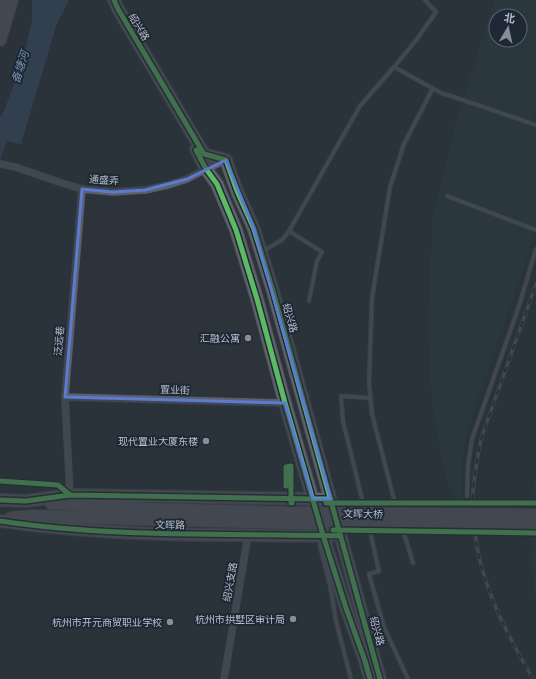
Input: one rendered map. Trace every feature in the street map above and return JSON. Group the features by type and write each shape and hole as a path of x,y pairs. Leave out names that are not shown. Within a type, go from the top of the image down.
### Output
{"main road":[{"path":"0,8 3,0"},
{"path":"0,40 12,0"},
{"name":"绍兴路","path":"108,0 112,10 206,169 217,184 236,230 257,299 323,536 370,679"},
{"name":"绍兴路","path":"114,0 204,154 226,160 237,191 254,230 275,298 380,679"},
{"path":"0,500 26,501 70,495 331,499"},
{"name":"文晖大桥","path":"26,501 141,514 282,523 536,525"},
{"name":"文晖大桥","path":"0,520 32,516 268,512 536,515"},
{"name":"文晖路","path":"0,520 30,526 122,533 248,536 341,536"}],"street":[{"name":"通盛弄","path":"0,164 15,167 82,189 113,192 145,190 168,185 187,179 226,160"},
{"name":"泛远巷","path":"70,495 65,397 82,189"},
{"name":"置业街","path":"65,397 285,403"},
{"name":"绍兴支路","path":"224,679 248,536"}],"lane":[{"path":"261,252 282,240 289,231 360,106 417,39 436,12 425,0"},
{"path":"394,67 441,93 536,125"},
{"path":"413,563 372,414 369,383 372,298 390,187 404,144 433,88"},
{"path":"447,196 536,230"},
{"path":"289,231 322,252 317,261 309,300"},
{"path":"467,496 468,464 472,438 519,306 536,249"},
{"path":"370,398 341,396 343,421 379,571 369,574 384,627 408,679"},
{"path":"323,536 320,546 330,585 336,621 351,679"}],"highlighted area":[{"path":"226,160 254,229 331,499 313,499 285,403 65,397 82,189 113,192 145,190 187,179"}],"green space":[{"path":"495,0 536,0 536,107 531,123 536,126 536,230 469,427 461,467 463,499 455,499 446,479 433,410 428,321 433,215 456,122 488,22 488,48 528,48 528,8 492,8"},
{"path":"536,479 536,602 531,564 533,490"}],"water":[{"path":"32,0 69,0 57,23 21,144 7,141 0,160 0,118 23,60 32,21"}],"railway":[{"path":"533,679 514,645 496,609 489,591 478,553 472,515 475,475 482,436 536,284"}],"cycle path":[{"path":"114,0 204,154 226,160 237,191 254,229 273,291 380,679"},
{"path":"196,150 206,169 217,184 236,230 257,299 323,535 370,679"},
{"path":"286,486 286,467 291,466 292,503"},
{"path":"0,481 58,485 70,495"},
{"path":"0,500 26,501 70,495 331,499"},
{"path":"326,503 536,503"},
{"path":"0,521 85,530 170,534 341,536"},
{"path":"333,530 536,533"}],"place":[{"name":"汇融公寓","path":"248,338"},
{"name":"现代置业大厦东楼","path":"206,441"},
{"name":"杭州市拱墅区审计局","path":"293,619"},
{"name":"杭州市开元商贸职业学校","path":"170,622"}],"water label":[{"name":"备塘河","path":"20,67"}]}
